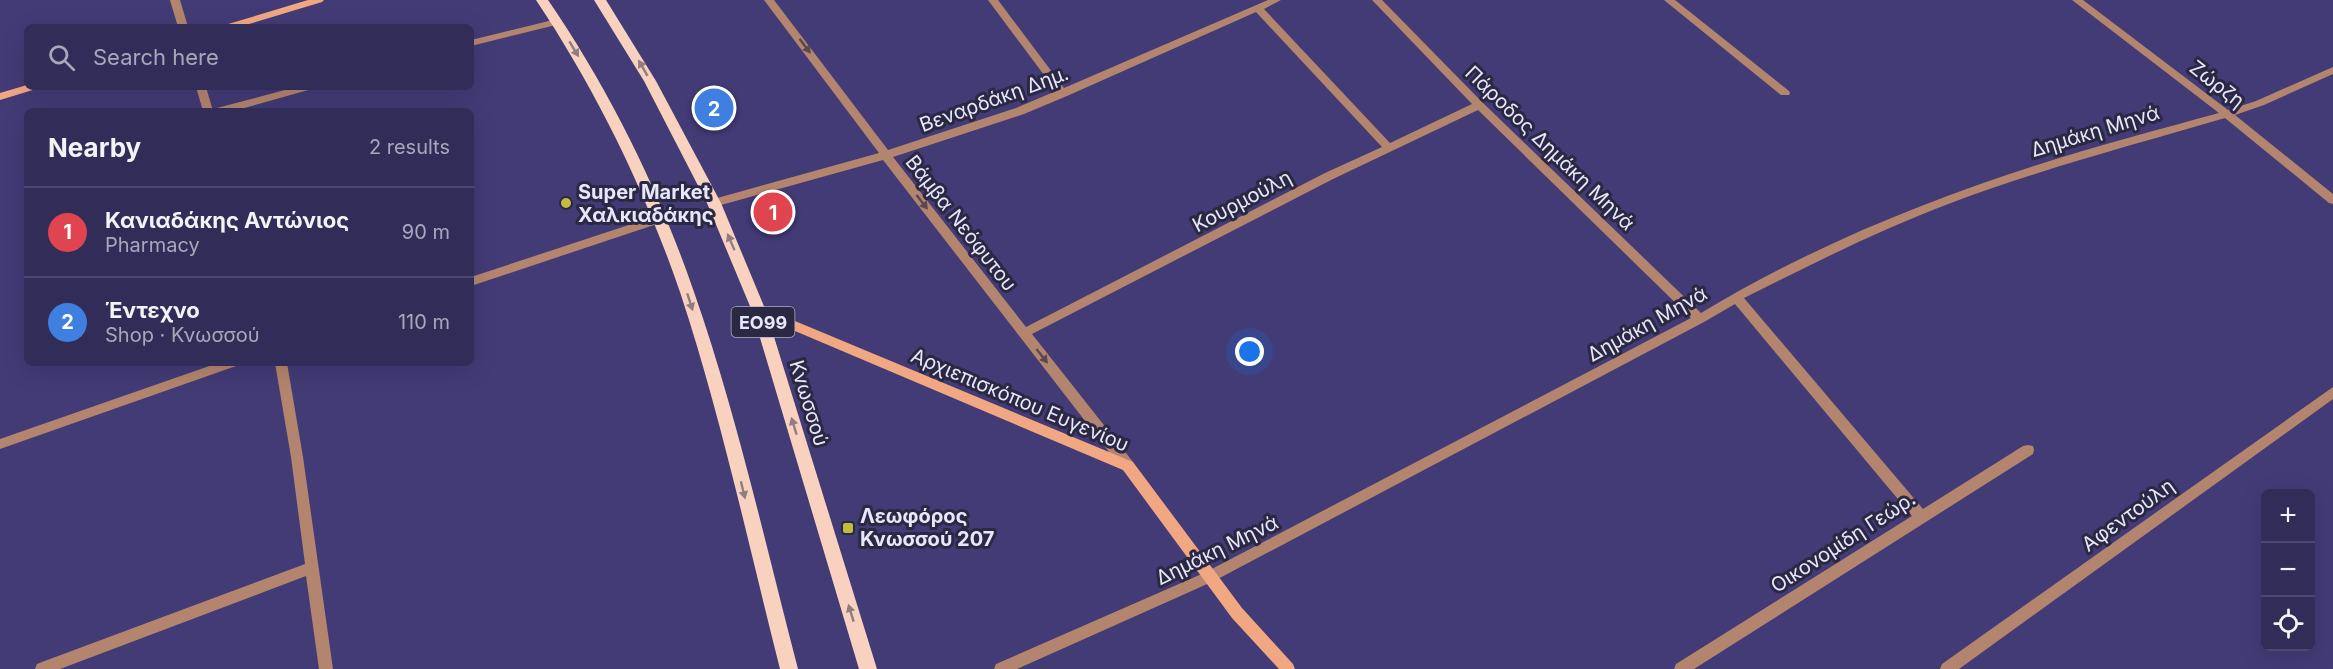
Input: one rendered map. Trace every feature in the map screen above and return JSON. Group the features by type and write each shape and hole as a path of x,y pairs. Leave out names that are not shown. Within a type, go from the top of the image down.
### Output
{"main road":[{"name":"ΕΟ99","path":"542,0 579,55 602,100 658,219 686,289 726,418 789,669"},
{"name":"Κνωσσού","path":"600,0 650,81 714,202 759,311 867,669"}],"street":[{"path":"175,0 182,24"},
{"path":"238,24 319,0"},
{"name":"Βάμβα Νεόφυτου","path":"769,0 886,155 1128,466"},
{"path":"993,0 1064,94"},
{"name":"Βεναρδάκη Δημ.","path":"714,202 957,133 1064,94 1276,0"},
{"name":"Πάροδος Δημάκη Μηνά","path":"1377,0 1479,105 1700,319"},
{"path":"1669,0 1785,93"},
{"name":"Ζώρζη","path":"2077,0 2227,114 2333,200"},
{"path":"1258,8 1388,147"},
{"path":"474,42 557,22"},
{"name":"Δημάκη Μηνά","path":"1001,669 1209,577 1700,319 1736,297 1872,230 1947,200 2062,161 2227,114 2333,70"},
{"path":"0,97 24,90"},
{"path":"202,90 207,108"},
{"path":"232,108 297,90"},
{"name":"Κουρμούλη","path":"1024,333 1388,147 1479,105"},
{"path":"474,281 658,219"},
{"path":"1736,297 1920,516"},
{"name":"Αρχιεπισκόπου Ευγενίου","path":"759,311 1128,466 1237,613 1288,669"},
{"path":"0,444 223,366"},
{"path":"281,366 297,457 326,669"},
{"name":"Αφεντούλη","path":"1947,669 2333,392"},
{"name":"Οικονομίδη Γεώρ.","path":"1681,669 1920,516 2028,450"},
{"path":"42,669 312,568"}],"place":[{"name":"Έντεχνο","path":"714,108"},
{"name":"Super Market Χαλκιαδάκης","path":"566,203"},
{"name":"Κανιαδάκης Αντώνιος","path":"773,212"},
{"name":"Λεωφόρος Κνωσσού 207","path":"848,528"}]}
